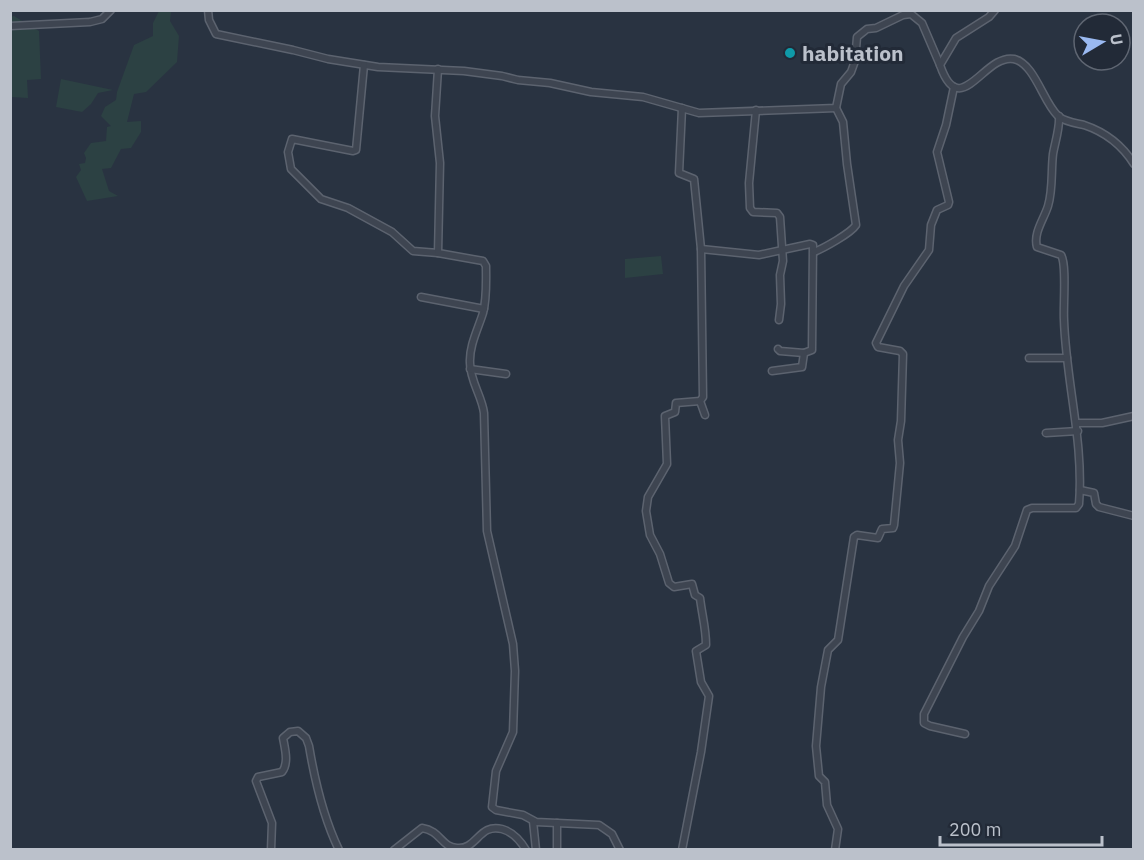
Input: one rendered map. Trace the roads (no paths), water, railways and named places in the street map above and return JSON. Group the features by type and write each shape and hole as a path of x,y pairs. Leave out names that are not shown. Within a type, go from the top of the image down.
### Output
{"street":[{"path":"10,26 90,22 101,20 111,10"},
{"path":"208,10 209,20 216,34 293,50 328,60 364,65 464,71 550,83 591,92 643,97 699,112 836,108"},
{"path":"940,65 956,38 989,17 995,10"},
{"path":"814,252 830,246 837,238 853,230 856,225 843,122 836,108 841,84 851,72 855,61 856,38 860,33 912,12 922,23 943,76 954,87 970,86 998,61 1016,60 1026,66 1059,116 1060,123 1053,155 1048,204 1036,242 1037,247 1064,258 1063,297 1067,358 1077,427 1080,490 1077,508 1027,510 1015,546 989,586 979,611 963,637 924,714 924,723 930,726 965,734"},
{"path":"364,65 356,150 292,138 288,154 291,169 324,201 348,208 392,232 413,251 438,253 486,263 484,309 472,348 470,369 483,406 487,531 513,644 515,671 513,732 496,771 491,805 496,810 523,815 533,821 599,825 612,834 620,849"},
{"path":"438,69 435,116 440,163 438,253"},
{"path":"835,849 838,829 827,805 825,782 819,776 817,758 820,687 828,651 838,640 854,537 857,535 878,538 882,529 893,528 894,525 900,461 898,440 903,354 900,351 878,346 876,343 904,286 929,250 931,225 937,210 948,205 949,202 937,152 946,125 954,87"},
{"path":"682,108 679,173 692,177 694,180 701,249 703,397 700,401"},
{"path":"756,110 749,183 750,208 753,212 779,214 783,251 779,320"},
{"path":"1059,116 1097,130 1128,154 1134,164"},
{"path":"701,249 757,255 813,245 812,349 804,353 778,349"},
{"path":"421,297 484,309"},
{"path":"772,371 802,367 804,353"},
{"path":"1029,358 1067,358"},
{"path":"470,369 506,374"},
{"path":"700,401 705,415"},
{"path":"682,849 709,694 701,682 696,651 706,645 707,628 703,620 699,598 695,595 692,584 674,587 669,583 660,554 650,535 646,506 648,497 667,464 665,416 675,412 676,403 700,401"},
{"path":"1046,433 1134,416"},
{"path":"1080,490 1094,493 1096,504 1099,507 1134,516"},
{"path":"271,849 272,823 256,781 258,777 282,772 285,769 283,738 290,732 298,731 306,738 309,746 327,824 339,849"},
{"path":"533,821 536,849"},
{"path":"557,823 557,849"},
{"path":"394,849 422,828 431,829 437,833 446,845 461,848 470,844 485,830 493,827 506,830 517,837 526,849"}],"place":[{"name":"habitation","path":"790,53"}]}
